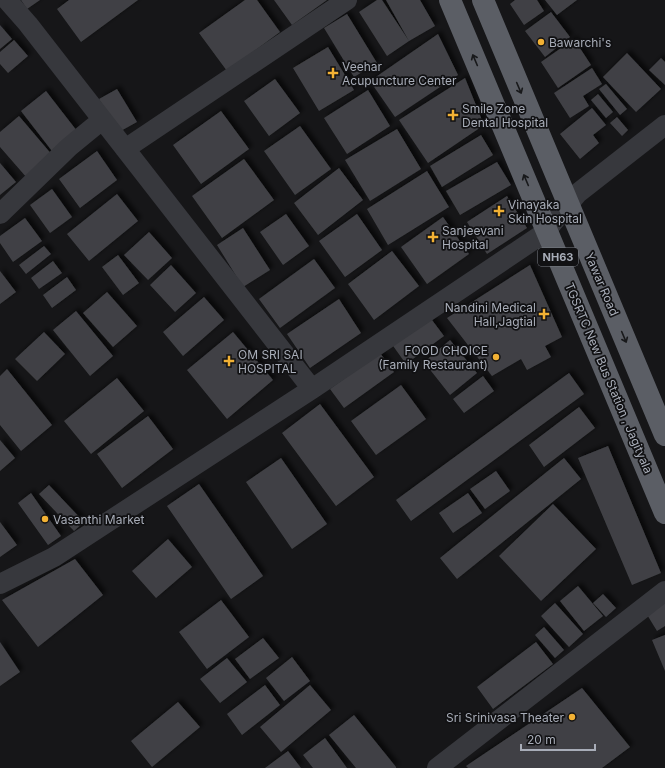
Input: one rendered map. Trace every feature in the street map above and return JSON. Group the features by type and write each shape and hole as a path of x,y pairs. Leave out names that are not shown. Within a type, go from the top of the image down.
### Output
{"highway":[{"name":"TGSRTC New Bus Station , Jagityala","path":"450,0 665,513"},
{"name":"Yawar Road","path":"483,0 665,434"}],"street":[{"path":"7,0 28,24 312,389"},
{"path":"125,149 347,0"},
{"path":"0,214 69,146 102,120"},
{"path":"0,584 54,557 312,389 547,230 578,193 665,125"},
{"path":"437,768 665,591"}],"building":[{"path":"21,0 40,0 27,9"},
{"path":"69,0 138,0 81,42 57,9"},
{"path":"245,0 257,0 280,32 227,71 199,33"},
{"path":"274,0 327,0 292,25"},
{"path":"377,0 382,0 409,41 387,56 359,12"},
{"path":"386,0 420,0 435,26 409,41"},
{"path":"515,0 537,0 544,11 524,25 510,4"},
{"path":"545,0 577,0 557,15"},
{"path":"551,12 570,37 545,57 525,31"},
{"path":"347,14 377,63 354,77 324,28"},
{"path":"0,25 12,39 0,49"},
{"path":"438,34 458,75 395,117 370,81"},
{"path":"574,39 591,65 558,88 541,62"},
{"path":"14,40 28,56 8,73 0,64 0,52"},
{"path":"328,47 354,90 319,111 293,68"},
{"path":"627,53 661,89 636,112 603,77"},
{"path":"661,58 665,62 665,85 649,70"},
{"path":"592,68 602,84 583,96 589,106 570,118 554,93"},
{"path":"465,78 484,125 428,163 399,120"},
{"path":"275,79 300,113 269,136 244,101"},
{"path":"606,84 627,109 620,115 599,89"},
{"path":"117,89 137,122 119,132 99,99"},
{"path":"368,90 390,126 347,154 324,118"},
{"path":"46,91 77,131 52,151 21,111"},
{"path":"598,94 613,112 606,118 591,100"},
{"path":"592,108 606,125 593,135 599,143 580,159 560,134"},
{"path":"221,111 249,149 201,184 173,145"},
{"path":"19,116 53,156 27,178 0,147 0,132"},
{"path":"617,117 628,130 622,136 610,123"},
{"path":"300,126 331,169 295,195 264,151"},
{"path":"397,129 421,169 370,201 345,160"},
{"path":"481,135 493,155 442,187 430,166"},
{"path":"97,151 117,180 80,208 59,179"},
{"path":"244,159 274,200 222,238 192,196"},
{"path":"497,162 511,185 460,215 446,191"},
{"path":"0,163 16,182 0,195"},
{"path":"339,168 363,200 318,235 294,203"},
{"path":"427,171 449,207 388,245 367,209"},
{"path":"52,189 72,217 50,233 30,205"},
{"path":"117,194 138,221 89,261 67,234"},
{"path":"507,196 527,228 487,254 467,222"},
{"path":"286,214 309,246 283,265 260,232"},
{"path":"357,214 382,250 345,277 319,241"},
{"path":"443,217 469,254 427,284 401,247"},
{"path":"25,218 42,241 13,262 0,243 0,236"},
{"path":"243,228 270,270 243,287 217,245"},
{"path":"149,232 172,258 148,280 124,255"},
{"path":"44,246 51,254 26,274 19,265"},
{"path":"392,251 419,286 374,320 348,284"},
{"path":"118,255 139,283 123,295 102,267"},
{"path":"314,259 335,288 280,328 259,299"},
{"path":"53,261 62,273 39,289 31,278"},
{"path":"171,265 196,293 175,312 150,285"},
{"path":"530,265 562,337 545,346 551,357 527,370 521,359 492,376 447,318"},
{"path":"0,271 16,292 0,304"},
{"path":"67,277 76,290 52,308 43,295"},
{"path":"107,292 137,326 113,347 83,313"},
{"path":"204,297 224,320 183,356 163,332"},
{"path":"339,299 361,333 310,368 287,334"},
{"path":"76,311 113,356 90,376 53,330"},
{"path":"429,316 444,336 406,364 391,343"},
{"path":"44,332 65,354 37,381 15,359"},
{"path":"233,332 273,380 227,419 187,370"},
{"path":"450,340 477,373 450,395 424,362"},
{"path":"380,353 394,372 344,408 330,389"},
{"path":"7,369 52,425 21,451 0,425 0,376"},
{"path":"569,373 584,394 411,521 396,500"},
{"path":"483,376 494,391 464,413 453,399"},
{"path":"117,378 144,411 91,454 64,421"},
{"path":"401,385 426,419 376,455 351,421"},
{"path":"320,404 374,477 336,506 282,433"},
{"path":"579,407 595,428 544,467 529,445"},
{"path":"148,416 173,449 122,488 97,454"},
{"path":"0,440 15,458 0,471"},
{"path":"608,446 661,573 632,585 578,458"},
{"path":"281,458 327,524 292,549 246,482"},
{"path":"564,458 581,479 457,579 440,558"},
{"path":"496,471 510,491 485,509 470,489"},
{"path":"199,484 263,576 231,599 167,506"},
{"path":"49,485 84,522 74,531 39,494"},
{"path":"31,493 61,536 48,545 18,503"},
{"path":"468,493 482,513 453,533 439,513"},
{"path":"553,504 596,549 541,601 499,556"},
{"path":"0,522 17,545 0,557"},
{"path":"168,539 192,567 156,598 132,571"},
{"path":"75,559 103,595 38,647 2,600"},
{"path":"578,586 603,616 584,631 560,601"},
{"path":"603,594 616,608 606,617 593,603"},
{"path":"221,600 249,637 207,669 179,632"},
{"path":"665,601 665,626 657,631 646,613"},
{"path":"555,603 583,634 569,647 541,616"},
{"path":"544,627 564,650 555,658 535,635"},
{"path":"665,635 665,671 652,640"},
{"path":"263,638 279,658 250,679 235,659"},
{"path":"0,642 20,672 0,686"},
{"path":"536,642 553,664 493,709 477,687"},
{"path":"292,657 310,681 284,701 266,678"},
{"path":"227,658 247,682 220,703 200,679"},
{"path":"265,685 280,705 242,735 227,714"},
{"path":"310,685 331,710 281,752 260,727"},
{"name":"Sri Srinivasa Theater","path":"582,688 630,747 602,768 468,768 466,766"},
{"path":"178,702 200,727 152,767 131,741"},
{"path":"354,715 396,768 356,768 329,735"},
{"path":"325,738 347,768 313,768 303,755"},
{"path":"288,751 301,768 265,768"}],"place":[{"name":"Bawarchi's","path":"541,42"},
{"name":"Veehar Acupuncture Center","path":"333,73"},
{"name":"Smile Zone Dental Hospital","path":"453,115"},
{"name":"Vinayaka Skin Hospital","path":"499,211"},
{"name":"Sanjeevani Hospital","path":"433,237"},
{"name":"Nandini Medical Hall,Jagtial","path":"544,314"},
{"name":"FOOD CHOICE (Family Restaurant)","path":"496,357"},
{"name":"OM SRI SAI HOSPITAL","path":"229,361"},
{"name":"Vasanthi Market","path":"45,519"},
{"name":"Sri Srinivasa Theater","path":"572,717"}]}
